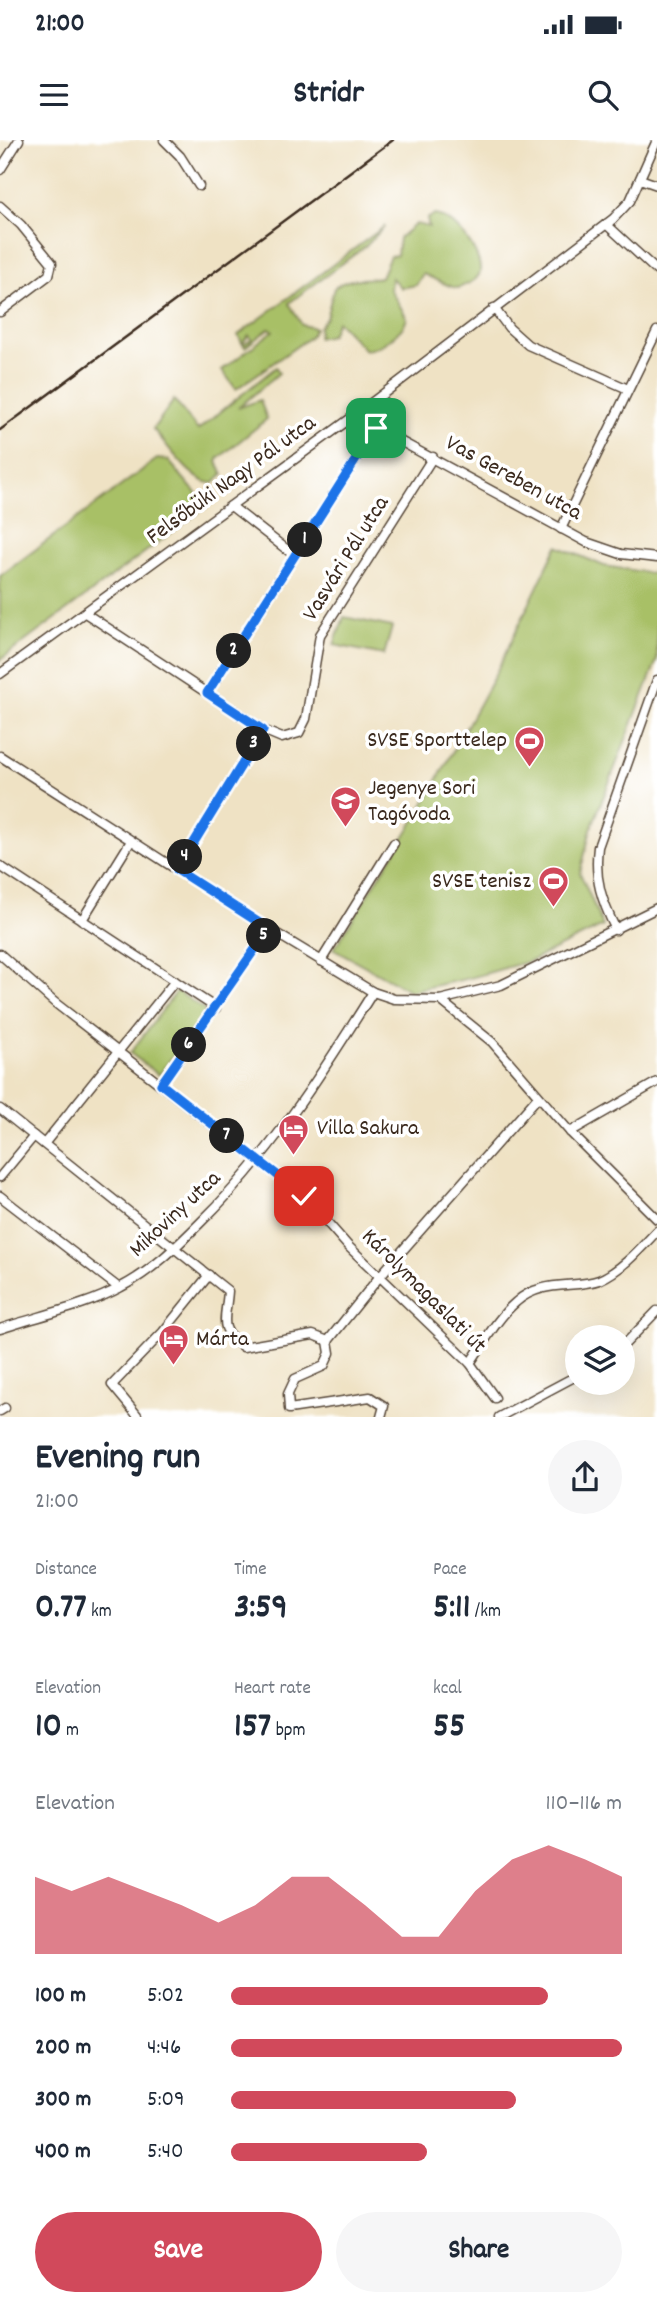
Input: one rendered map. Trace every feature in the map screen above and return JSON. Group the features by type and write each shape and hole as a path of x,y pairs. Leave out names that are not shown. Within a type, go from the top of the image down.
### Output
{"street":[{"path":"0,170 19,140"},
{"path":"164,140 180,156 199,186"},
{"name":"Felsőbüki Nagy Pál utca","path":"0,674 358,413 606,224 630,201 657,140"},
{"path":"640,179 657,184"},
{"path":"0,206 21,225 52,263 49,275 0,312"},
{"path":"606,224 657,271"},
{"path":"494,308 509,328 528,345 628,389"},
{"path":"561,529 657,331"},
{"name":"Vas Gereben utca","path":"358,413 376,428 561,529 621,554 657,558"},
{"path":"207,693 376,428"},
{"name":"Vasvári Pál utca","path":"263,730 282,738 299,733 306,719 320,635 433,457"},
{"path":"231,506 295,556"},
{"path":"85,613 263,730 177,870"},
{"path":"617,930 599,894 595,872 598,848 657,680"},
{"path":"0,756 269,929 373,992 394,999 440,1000 501,985 657,908"},
{"path":"82,920 131,841"},
{"path":"321,961 394,844"},
{"path":"0,866 216,1008"},
{"path":"161,1084 269,929"},
{"name":"Károlymagaslati út","path":"0,954 54,1002 304,1196 380,1276 470,1363 495,1398"},
{"path":"44,1144 175,981"},
{"name":"Mikoviny utca","path":"0,1328 119,1288 144,1274 175,1248 258,1159 307,1098 373,992"},
{"path":"440,1000 492,1042 570,1132 657,1219"},
{"path":"570,1132 657,1082"},
{"path":"284,1417 289,1409 288,1394 295,1379 324,1366 330,1353 328,1341 380,1276 538,1097"},
{"path":"0,1109 228,1291 223,1322 227,1336 243,1347 313,1335 328,1341"},
{"path":"0,1177 34,1136"},
{"path":"0,1196 119,1288"},
{"path":"470,1363 516,1301 537,1290 565,1283 596,1281 617,1270 657,1231"},
{"path":"136,1415 113,1385 163,1332 208,1275"},
{"path":"635,1334 657,1311"},
{"path":"503,1416 565,1381"},
{"path":"289,1409 370,1396 378,1399 384,1406 381,1417"}],"green space":[{"path":"434,215 442,217 465,236 479,264 480,272 477,278 454,288 423,274 416,285 401,288 391,277 390,289 407,318 396,334 377,347 365,350 337,321 331,335 318,338 319,327 326,318 334,288 353,280 381,277 390,256 397,255 399,238 416,224 429,227 427,219"},
{"path":"385,226 367,245 289,303 302,325 315,328 310,337 236,389 222,370 273,331 270,328 245,347 243,344 252,339 249,335 242,343 238,335"},
{"path":"276,367 279,373 238,408 260,400 267,419 219,458 217,462 223,474 214,483 206,482 189,471 153,429 174,400 198,430"},
{"path":"157,459 168,460 207,506 0,660 0,576"},
{"name":"SVSE Sporttelep","path":"557,546 604,566 657,574 657,660 591,829 580,873 603,926 533,960 410,991 334,949 418,815 496,673"},
{"path":"344,617 392,627 384,655 334,645"},
{"path":"177,991 206,1011 159,1075 130,1053"}],"railway":[{"path":"0,430 393,140"}],"place":[{"name":"SVSE Sporttelep","path":"530,768"},
{"name":"Jegenye Sori Tagóvoda","path":"345,829"},
{"name":"SVSE tenisz","path":"554,909"},
{"name":"Villa Sakura","path":"294,1156"},
{"name":"Márta","path":"173,1367"}],"route":[{"path":"304,1196 161,1084 269,929 177,870 263,730 207,693 376,428"}]}
